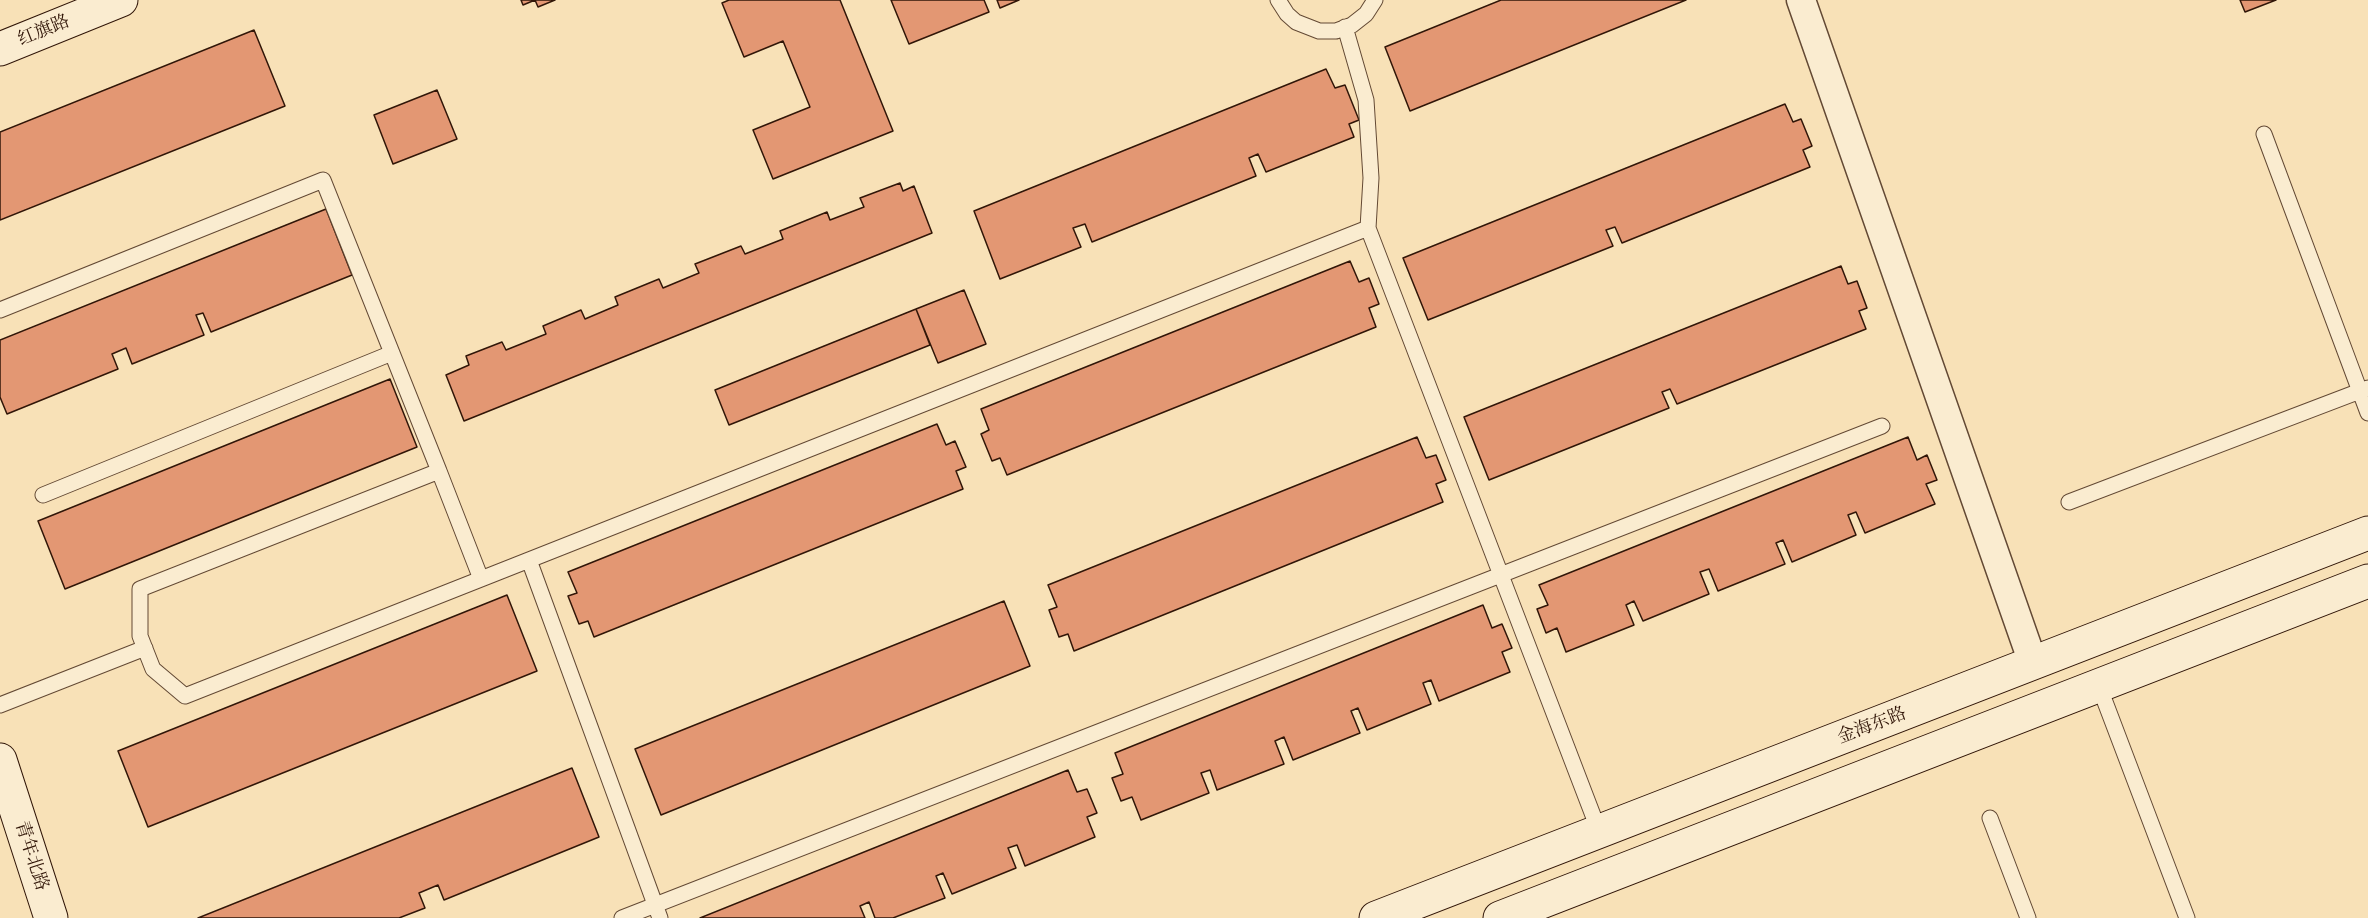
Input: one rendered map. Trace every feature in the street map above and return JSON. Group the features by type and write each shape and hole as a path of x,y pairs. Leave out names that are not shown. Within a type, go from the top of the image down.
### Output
{"main road":[{"name":"红旗路","path":"0,49 121,0"},
{"name":"金海东路","path":"1376,918 2368,533"},
{"path":"1500,918 2368,581"},
{"name":"青年北路","path":"0,760 51,918"}],"street":[{"path":"1801,0 2034,663"}],"lane":[{"path":"1278,0 1287,14 1307,28 1336,31 1352,25 1366,14 1375,0"},
{"path":"1345,27 1366,100 1371,178 1368,228 1599,831"},
{"path":"2264,134 2364,390 2368,412"},
{"path":"0,310 323,180 481,579"},
{"path":"439,471 140,589 140,636 153,669 186,696 1368,228"},
{"path":"42,495 392,354"},
{"path":"2069,502 2364,390"},
{"path":"622,918 658,911 1501,575 1882,426"},
{"path":"529,560 658,911"},
{"path":"0,705 145,648"},
{"path":"2099,686 2187,918"},
{"path":"1990,818 2028,918"}],"building":[{"path":"521,0 535,0 523,5"},
{"path":"535,0 555,0 538,7"},
{"path":"729,0 840,0 893,131 773,179 753,130 810,107 783,41 744,57 722,3"},
{"path":"891,0 984,0 989,12 909,44"},
{"path":"997,0 1019,0 1000,8"},
{"path":"1501,0 1686,0 1410,111 1385,47"},
{"path":"2240,0 2276,0 2245,12"},
{"path":"254,30 285,106 0,220 0,132"},
{"path":"1326,69 1335,88 1345,85 1359,120 1349,124 1354,137 1266,172 1258,154 1249,158 1256,176 1092,242 1085,224 1073,228 1081,247 1000,279 974,211"},
{"path":"437,90 457,139 393,164 374,115"},
{"path":"1785,104 1793,122 1801,119 1812,146 1803,150 1810,167 1622,243 1615,227 1606,230 1613,246 1428,320 1403,258"},
{"path":"900,183 903,191 914,186 932,233 464,421 446,375 469,365 466,356 502,342 506,350 546,334 543,326 581,310 585,319 618,305 615,297 659,279 663,288 699,273 695,264 741,246 745,254 783,239 780,231 827,212 830,220 864,207 860,198"},
{"path":"326,209 352,275 211,332 203,313 196,315 204,335 132,364 126,348 112,354 118,369 7,414 0,397 0,340"},
{"path":"1350,261 1359,282 1369,278 1379,304 1369,308 1376,327 1007,475 1000,458 992,461 981,434 989,430 981,409"},
{"path":"1841,266 1848,284 1857,281 1867,308 1859,311 1866,329 1677,404 1670,389 1662,392 1669,408 1489,480 1464,417"},
{"path":"964,290 986,344 938,363 916,309"},
{"path":"916,309 930,345 729,425 715,390"},
{"path":"390,379 417,447 65,589 38,521"},
{"path":"937,424 946,445 955,441 966,467 956,471 963,489 594,637 588,621 579,624 568,596 577,593 568,572"},
{"path":"1417,437 1426,458 1436,455 1446,480 1436,484 1443,502 1074,651 1068,634 1059,637 1049,610 1057,607 1048,585"},
{"path":"1908,437 1917,460 1927,455 1937,480 1926,484 1935,504 1865,533 1856,512 1848,515 1856,535 1792,562 1783,540 1776,543 1785,564 1718,591 1709,569 1700,572 1709,594 1643,621 1634,601 1626,605 1634,625 1566,652 1557,628 1546,633 1537,609 1548,605 1539,585"},
{"path":"507,595 537,671 148,827 118,751"},
{"path":"1004,601 1030,666 661,815 635,749"},
{"path":"1483,605 1492,628 1502,624 1512,648 1502,652 1510,672 1439,701 1431,680 1423,683 1431,704 1367,730 1358,708 1351,711 1360,733 1293,760 1284,737 1275,741 1284,764 1217,790 1210,770 1201,773 1209,793 1141,820 1132,797 1121,801 1112,778 1123,774 1115,753"},
{"path":"572,768 599,837 444,900 438,885 419,893 425,908 399,918 198,918"},
{"path":"1068,770 1077,792 1087,789 1097,813 1087,817 1095,837 1025,866 1017,845 1008,848 1016,868 952,894 943,873 936,876 945,898 893,918 875,918 869,902 860,906 865,918 700,918"}]}
